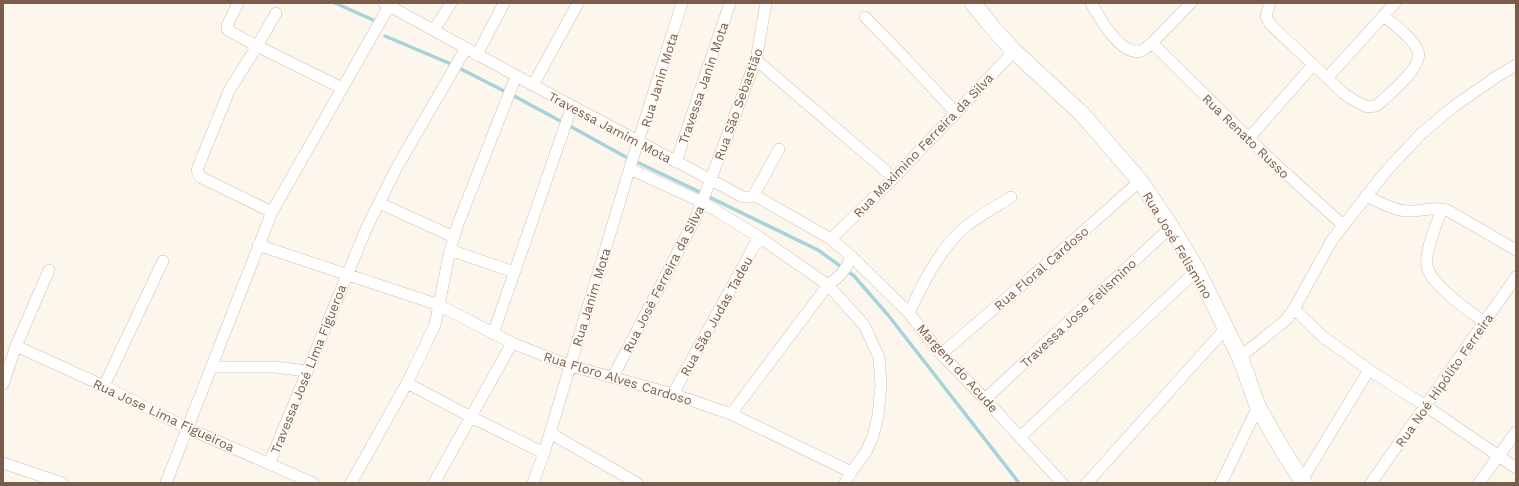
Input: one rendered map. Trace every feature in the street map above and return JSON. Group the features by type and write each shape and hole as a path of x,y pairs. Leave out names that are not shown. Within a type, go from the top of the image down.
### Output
{"street":[{"path":"238,3 227,29 257,46 342,88"},
{"path":"434,30 451,3"},
{"path":"477,55 504,3"},
{"path":"533,85 578,3"},
{"name":"Rua Janin Mota","path":"632,163 682,3"},
{"name":"Travessa Janin Mota","path":"676,162 730,3"},
{"name":"Rua São Sebastião","path":"710,180 756,60 766,3"},
{"name":"Rua José Felismino","path":"973,3 1014,51 1082,114 1140,181 1171,227 1196,270 1240,357 1258,407 1282,451 1303,482"},
{"path":"1091,3 1109,32 1126,48 1135,51 1141,51 1152,43 1191,3"},
{"path":"1327,78 1395,3"},
{"path":"166,483 272,212 342,88 387,4"},
{"name":"Travessa Jamim Mota","path":"387,4 477,55 676,162 710,180 749,196"},
{"path":"1268,6 1266,16 1270,24 1312,65 1352,99 1364,106 1371,107 1376,106 1381,102 1413,70 1418,59 1418,51 1407,37 1384,16"},
{"path":"272,212 200,177 197,170 229,91 276,13"},
{"path":"865,17 956,113"},
{"name":"Rua Renato Russo","path":"1152,43 1287,175 1343,225"},
{"name":"Travessa José Lima Figueroa","path":"269,464 346,274 367,227 398,167 466,48"},
{"name":"Rua Maximino Ferreira da Silva","path":"831,240 894,178 1014,51"},
{"path":"756,60 894,178"},
{"path":"1249,138 1312,65"},
{"path":"1240,357 1282,323 1294,309 1332,240 1387,170 1422,133 1453,107 1516,65"},
{"path":"351,483 407,382 435,325 454,237 516,76"},
{"path":"493,334 572,106"},
{"path":"779,150 749,196 831,240"},
{"path":"632,163 702,202 759,237 828,285 864,325 878,357 881,385 878,416 873,436 866,452 851,472 845,483"},
{"name":"Rua Janim Mota","path":"533,483 544,453 632,163"},
{"name":"Rua José Ferreira da Silva","path":"613,377 695,219 710,180"},
{"name":"Rua Floral Cardoso","path":"941,354 1050,261 1140,181"},
{"path":"1366,196 1404,211 1430,208 1442,209 1464,219 1516,250"},
{"path":"909,313 920,288 951,241 969,224 1011,197"},
{"path":"379,203 454,237"},
{"path":"1442,209 1427,256 1427,266 1430,274 1456,301 1484,322"},
{"name":"Travessa Jose Felismino","path":"985,399 1171,227"},
{"name":"Rua São Judas Tadeu","path":"673,394 759,237"},
{"name":"Margem do Acude","path":"831,240 850,261 909,313 941,354 985,399 1062,483"},
{"name":"Rua Floro Alves Cardoso","path":"258,245 439,306 512,343 570,366 673,394 731,414 851,472"},
{"path":"450,250 514,272"},
{"path":"104,386 163,261"},
{"path":"731,414 828,285 842,275 850,261"},
{"path":"3,384 16,346 49,270"},
{"path":"1020,437 1196,270"},
{"name":"Rua Noé Hipólito Ferreira","path":"1371,483 1516,277"},
{"path":"1294,309 1322,336 1369,370 1426,406 1516,468"},
{"path":"1087,483 1226,328"},
{"path":"434,483 512,343"},
{"name":"Rua Jose Lima Figueiroa","path":"16,346 104,386 187,428 313,483"},
{"path":"211,367 274,367 307,371"},
{"path":"1303,482 1369,370"},
{"path":"407,382 471,417 544,453"},
{"path":"1221,483 1258,407"},
{"path":"1479,483 1516,432"},
{"path":"550,433 618,478 637,483"},
{"path":"3,463 62,483"}],"waterway":[{"path":"335,3 373,20"},
{"path":"385,36 451,64"},
{"path":"459,68 506,92"},
{"path":"514,96 564,123"},
{"path":"568,125 624,156 702,193"},
{"path":"707,196 818,250 854,276 888,315 1019,483"}]}
